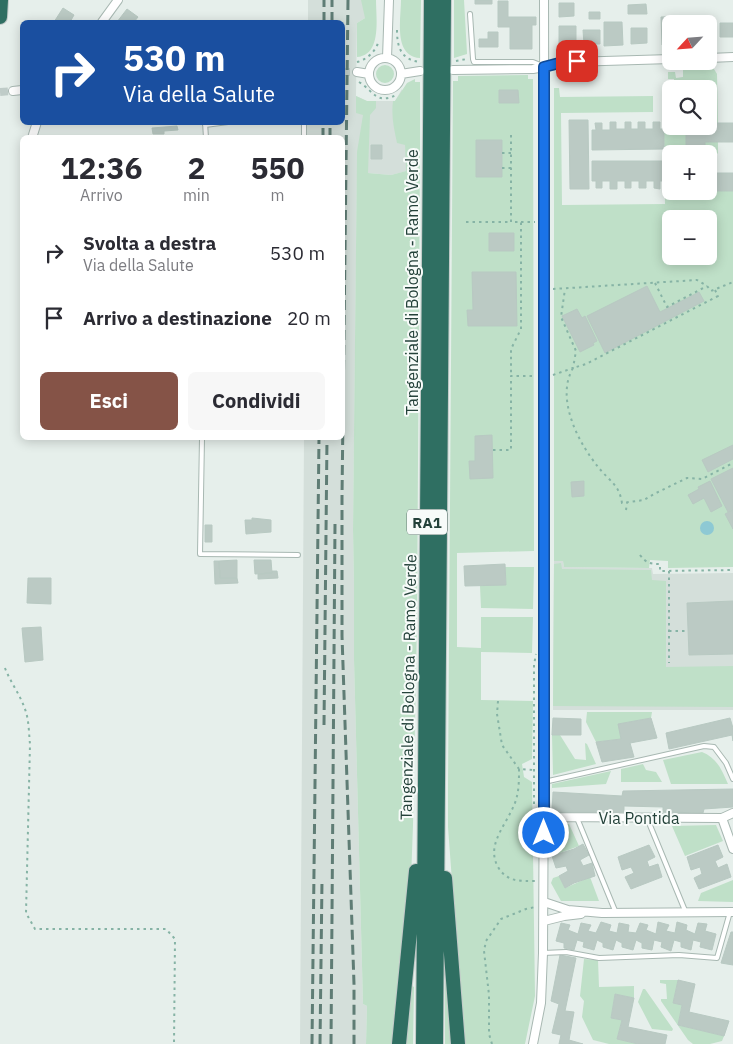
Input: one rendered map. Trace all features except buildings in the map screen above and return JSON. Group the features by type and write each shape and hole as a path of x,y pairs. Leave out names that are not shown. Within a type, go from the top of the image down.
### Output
{"highway":[{"path":"0,17 1,0"},
{"name":"Tangenziale di Bologna - Ramo Verde","path":"423,1044 431,0"},
{"name":"Tangenziale di Bologna - Ramo Verde","path":"436,1044 444,0"},
{"path":"400,1044 425,750"},
{"path":"438,769 458,1044"}],"street":[{"path":"103,20 118,0"},
{"path":"387,58 389,0"},
{"path":"533,1044 541,1003 544,921 544,0"},
{"path":"718,58 733,57"},
{"path":"387,58 392,59 398,65 401,74 398,84 385,91 371,84 369,74 370,68 376,60 387,58"},
{"path":"454,70 544,67 570,62 662,58"},
{"path":"401,74 420,71"},
{"path":"357,72 369,74"},
{"path":"13,91 20,90"},
{"name":"Via Pontida","path":"544,817 722,818 733,813"},
{"path":"722,818 733,849"},
{"path":"544,904 568,910 602,913"},
{"path":"544,921 564,916 602,913 731,912"}],"lane":[{"path":"470,14 474,62 536,62 544,67"},
{"path":"202,440 200,554 298,555"},
{"path":"544,782 704,746 714,748 726,763 733,779"},
{"path":"577,817 616,913"},
{"path":"647,818 686,913"},
{"path":"543,953 566,952 599,958 679,955 717,958 731,912"}],"path":[{"path":"398,26 397,40 402,54 409,60 420,62"},
{"path":"357,62 374,52 379,41"},
{"path":"356,81 362,84 371,94 380,98 390,98 398,94"},
{"path":"510,222 511,135"},
{"path":"502,153 511,153"},
{"path":"502,168 511,168"},
{"path":"466,222 536,222"},
{"path":"492,450 511,450 511,349 521,329 521,222"},
{"path":"553,290 697,280 711,291 733,282"},
{"path":"655,283 667,307 707,286"},
{"path":"565,289 561,313 576,351 573,368 568,377 567,389 572,421 588,454 619,490 622,503 644,500 686,478 702,478 733,463"},
{"path":"553,375 586,364 718,296 715,290"},
{"path":"511,376 536,376"},
{"path":"626,510 627,503"},
{"path":"640,556 649,564 660,564 660,571 733,570"},
{"path":"669,571 669,663"},
{"path":"669,631 688,631"},
{"path":"5,668 28,717 30,744 26,913 34,929 166,929 175,939 174,1044"},
{"path":"498,701 502,745 519,769 517,797 497,841 493,854 494,860 505,877 515,881 535,881"},
{"path":"519,769 534,770"},
{"path":"492,1044 489,1034 484,951 486,940 501,919 544,904"}],"shaded area":[{"path":"308,0 365,0 365,18 357,23 356,96 367,101 395,101 402,89 407,171 391,175 357,174 353,530 354,660 363,1004 367,1006 366,1044 300,1044 304,440 345,440 345,135 306,135 306,125 345,125 345,20 308,20"},
{"path":"554,561 563,561 564,567 652,568 653,574 733,573 733,710 553,710"}],"green space":[{"path":"361,0 376,0 377,25 371,50 365,55 357,57 357,23 365,18"},
{"path":"401,0 421,0 420,58 411,56 402,44 400,35"},
{"path":"454,0 464,0 467,54 454,58"},
{"path":"385,65 391,68 394,74 391,80 385,83 379,80 376,74 379,68"},
{"path":"683,70 715,70 717,74 718,123 717,80 674,80 668,79 668,72 675,72 676,78 683,77"},
{"path":"528,75 528,79 533,79 534,551 457,553 457,647 481,648 481,617 533,617 532,653 481,652 481,700 533,701 532,759 522,764 524,777 532,782 535,996 525,1044 464,1044 448,827 453,81 458,81 458,76"},
{"path":"415,79 415,82 420,82 420,145 417,622 411,880 394,1044 366,1044 367,1006 363,1004 354,660 353,530 357,152 363,115 356,113 356,96 367,101 376,101 376,108 370,115 368,173 391,175 406,171 405,145 397,143 392,107 393,101 395,101 407,83"},
{"path":"554,88 559,88 560,97 653,96 653,112 561,113 562,205 665,204 665,200 717,200 717,191 733,191 733,567 668,568 668,561 650,560 649,568 564,567 563,561 554,561"},
{"path":"664,135 686,135 686,145 664,145"},
{"path":"705,142 718,142 718,153 717,145 705,145"},
{"path":"561,563 562,569 651,570 652,580 666,581 666,667 733,666 733,707 553,706 554,564"},
{"path":"505,567 534,567 533,609 481,608 480,586 506,584"},
{"path":"587,712 652,712 651,718 619,724 621,739 596,742 586,722"},
{"path":"552,735 560,735 575,759 586,760 585,743 587,744 596,764 553,775"},
{"path":"702,752 715,761 728,784 671,784 663,760"},
{"path":"643,764 646,770 656,772 662,782 621,782 621,769"},
{"path":"611,771 606,784 552,788 552,784"},
{"path":"552,824 569,824 579,846 552,856"},
{"path":"716,825 723,841 685,856 672,826"},
{"path":"559,876 565,888 590,877 599,901 561,901 551,883 553,878"},
{"path":"733,880 733,902 698,901 701,893"},
{"path":"584,959 598,960 599,987 634,986 634,998 615,994 611,1018 622,1020 617,1039 638,1044 609,1044 593,1040 582,1017 584,1001 580,996"},
{"path":"445,975 447,975 453,1044 445,1044"},
{"path":"660,980 678,980 673,1003 682,1004 678,1025 724,1036 722,1041 710,1044 693,1044 688,1040 661,1001 661,999 667,999 666,984 660,983"},
{"path":"411,985 414,987 413,1044 405,1044"},
{"path":"643,989 645,989 673,1029 672,1031 652,1029 638,1002"}],"water":[{"path":"704,521 710,521 714,528 710,535 704,535 700,531 700,525"}],"tunnel":[{"path":"345,72 357,72"},
{"path":"0,92 13,91"}],"railway":[{"path":"324,0 324,20"},
{"path":"332,0 332,20"},
{"path":"345,248 348,0"},
{"path":"323,125 323,135"},
{"path":"330,125 330,135"},
{"path":"312,1044 319,440"},
{"path":"324,725 327,440"},
{"path":"343,440 342,636 354,984 354,1044"},
{"path":"331,1044 335,524"},
{"path":"320,1044 322,880"}],"route":[{"path":"544,833 544,67 563,62 577,61"}]}
